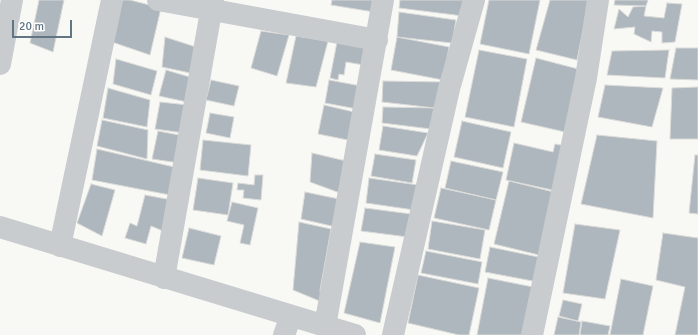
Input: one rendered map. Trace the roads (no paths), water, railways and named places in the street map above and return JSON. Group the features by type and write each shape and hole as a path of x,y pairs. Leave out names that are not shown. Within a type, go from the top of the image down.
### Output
{"street":[{"path":"0,64 12,0"},
{"path":"60,246 112,0"},
{"path":"158,0 213,5 377,40"},
{"path":"326,326 383,0"},
{"path":"393,335 449,88 474,0"},
{"path":"532,335 586,78 598,0"},
{"path":"164,278 213,5"},
{"path":"0,227 164,278 288,326 326,326 355,335"}]}
